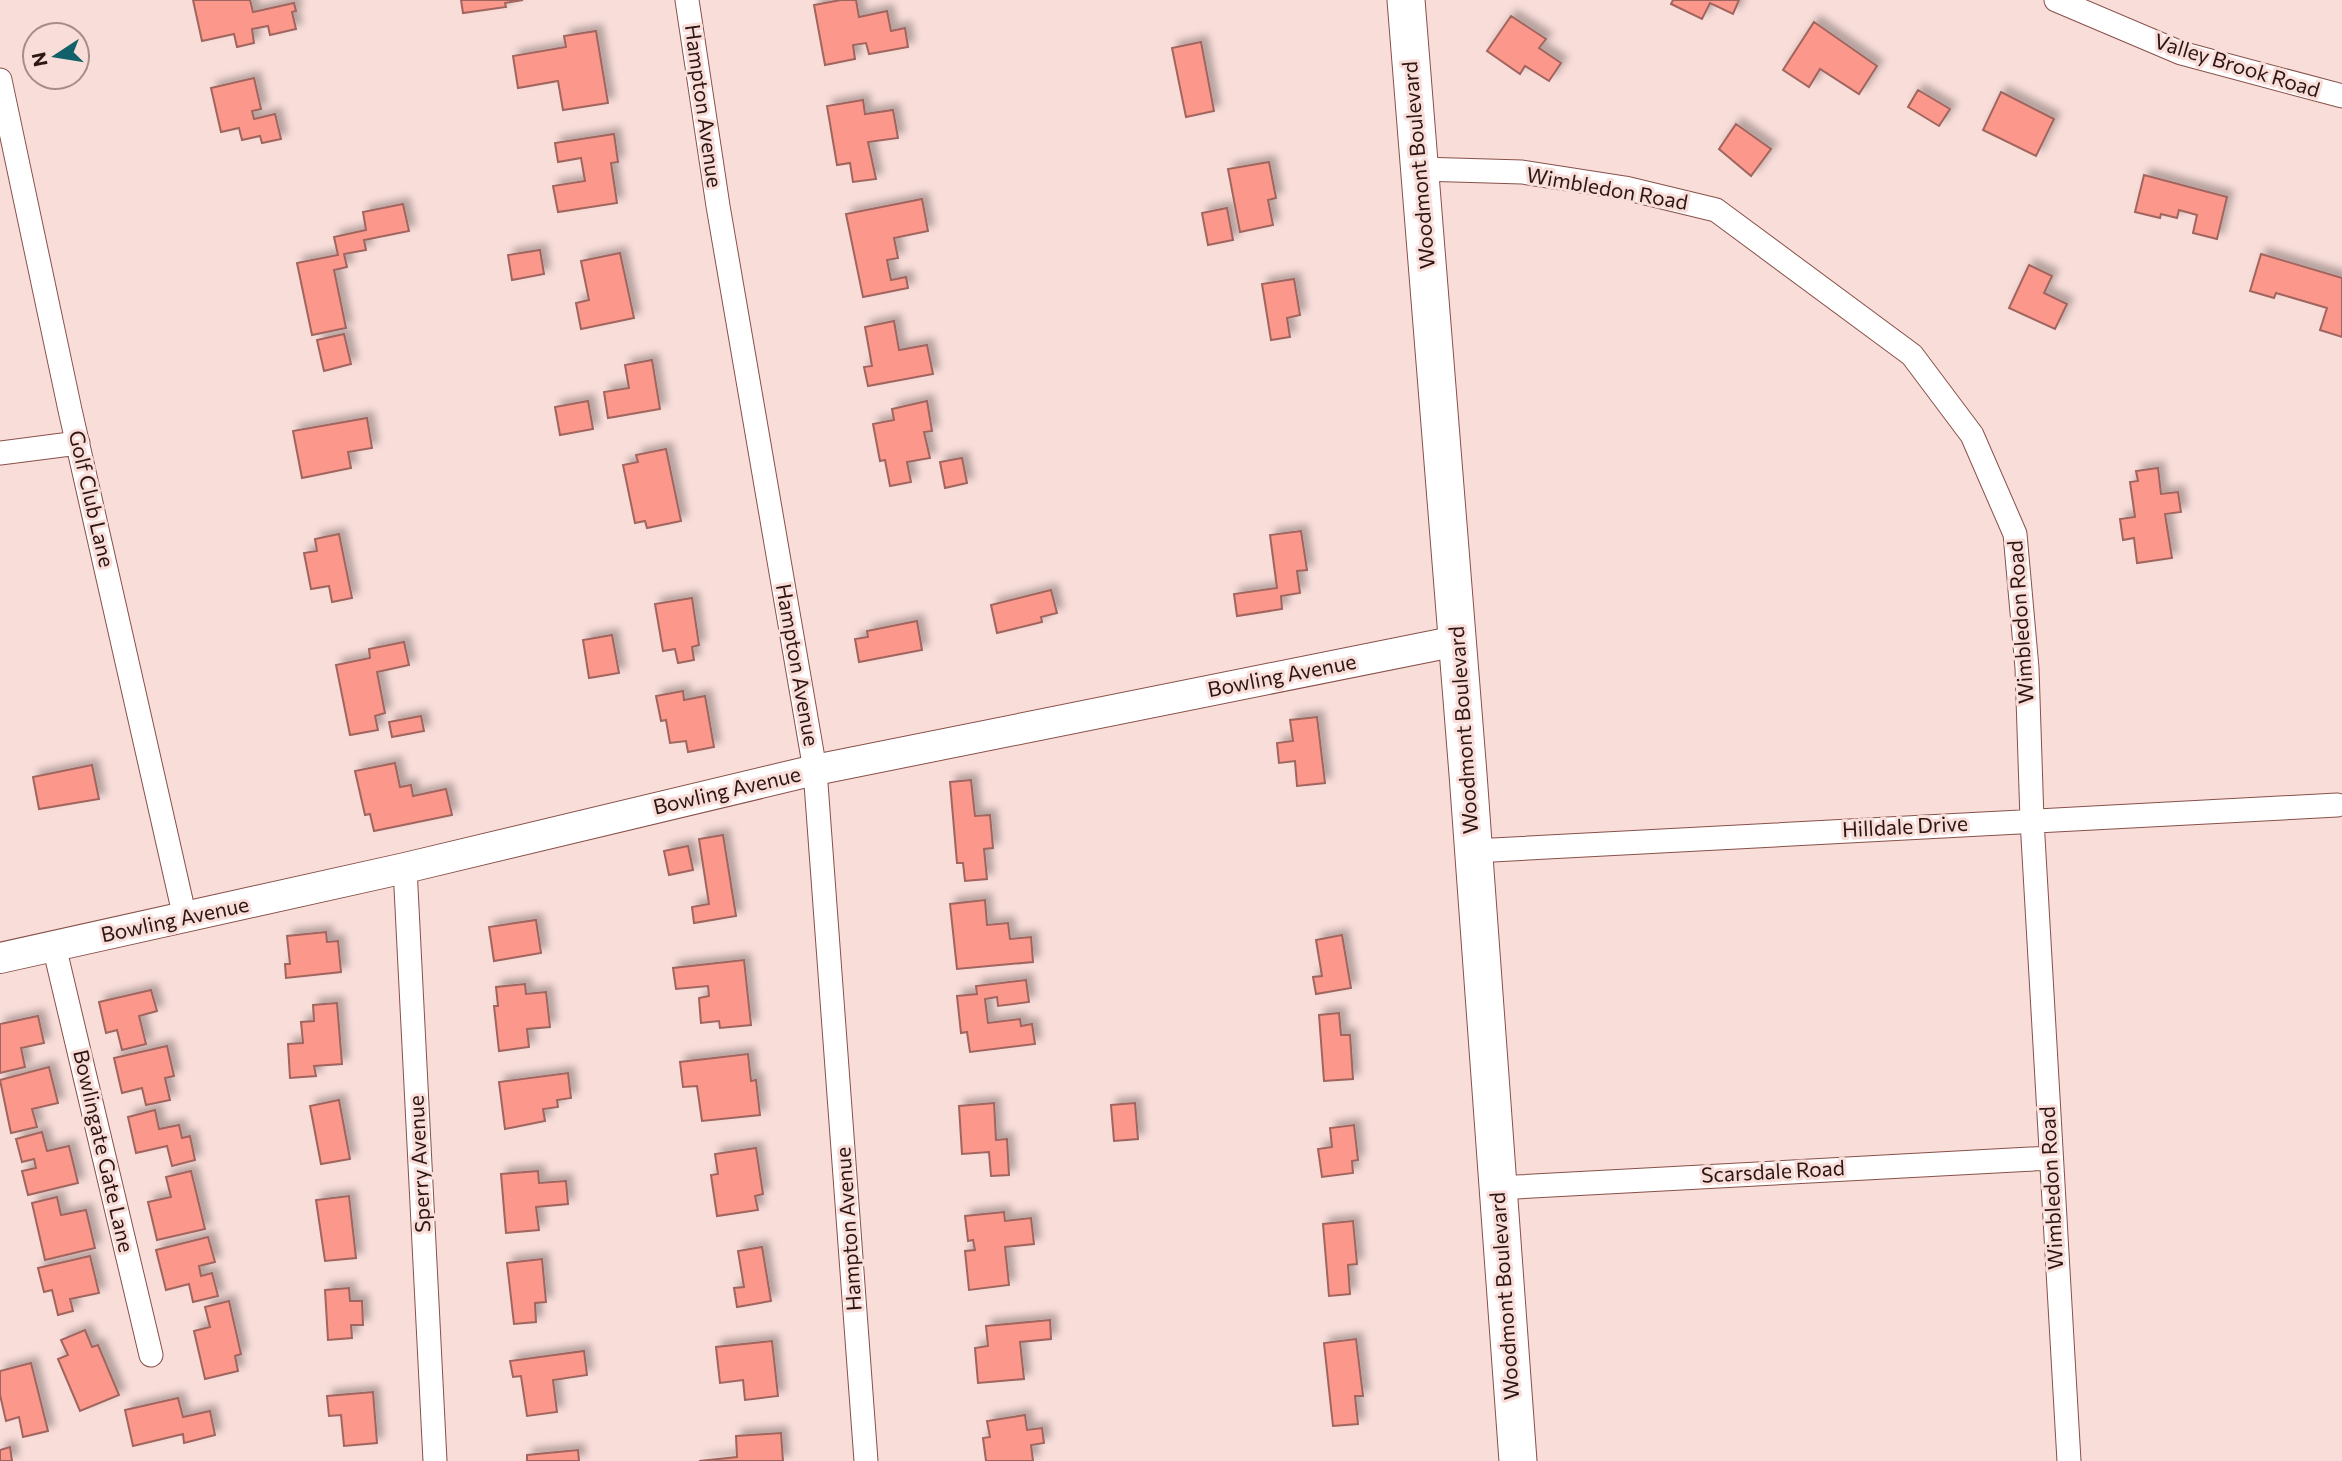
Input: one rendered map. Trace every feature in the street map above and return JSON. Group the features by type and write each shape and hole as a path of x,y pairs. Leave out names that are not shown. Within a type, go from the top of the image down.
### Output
{"main road":[{"name":"Woodmont Boulevard","path":"1406,0 1458,641 1518,1461"}],"street":[{"name":"Hampton Avenue","path":"687,0 718,206 815,770 866,1461"},
{"name":"Valley Brook Road","path":"2056,0 2181,52 2342,96"},
{"name":"Golf Club Lane","path":"0,80 185,918"},
{"name":"Wimbledon Road","path":"1420,170 1522,172 1625,188 1716,210 1912,355 1972,435 2015,534 2026,668 2050,1158 2069,1461"},
{"path":"0,453 78,443"},
{"name":"Bowling Avenue","path":"0,958 405,868 815,770 1458,641"},
{"name":"Hilldale Drive","path":"1474,851 2337,805"},
{"name":"Sperry Avenue","path":"405,868 435,1461"},
{"name":"Bowlingate Gate Lane","path":"54,946 151,1355"},
{"name":"Scarsdale Road","path":"1497,1188 2050,1158"}],"building":[{"path":"193,0 250,0 253,12 294,3 296,11 292,12 296,29 270,35 268,26 252,29 254,43 237,47 234,34 202,41"},
{"path":"461,0 523,0 505,3 506,7 463,13"},
{"path":"856,0 859,17 887,11 891,31 905,28 908,47 869,54 866,43 853,45 855,59 825,65 814,5"},
{"path":"1673,0 1739,0 1733,14 1710,3 1702,19 1671,4"},
{"path":"1511,16 1546,39 1539,48 1561,63 1549,81 1525,66 1520,74 1487,51"},
{"path":"1814,22 1877,66 1859,94 1820,69 1809,87 1783,70"},
{"path":"596,31 608,103 563,110 558,81 518,88 513,56 566,47 564,36"},
{"path":"1201,42 1214,111 1186,117 1172,48"},
{"path":"254,78 261,109 252,111 254,119 275,114 281,139 262,143 260,136 242,140 239,128 221,132 211,88"},
{"path":"1918,90 1950,109 1939,126 1908,107"},
{"path":"2001,92 2054,119 2036,156 1983,130"},
{"path":"863,100 865,114 893,110 898,138 868,142 876,179 853,182 850,163 837,165 827,106"},
{"path":"1736,124 1771,149 1751,176 1719,149"},
{"path":"614,134 618,162 611,163 617,203 558,212 553,186 585,181 581,158 558,162 555,143"},
{"path":"1269,162 1276,198 1268,200 1273,225 1240,232 1228,169"},
{"path":"2144,175 2227,197 2217,239 2193,233 2197,215 2179,210 2177,218 2161,214 2160,218 2135,212"},
{"path":"922,199 928,231 894,238 898,258 887,260 891,280 906,277 908,288 863,297 846,214"},
{"path":"403,204 409,231 364,240 366,250 344,254 347,267 334,270 346,328 312,335 297,263 338,255 334,237 366,230 363,212"},
{"path":"1227,208 1233,240 1208,245 1202,213"},
{"path":"540,250 544,274 512,280 508,255"},
{"path":"620,253 634,318 581,329 576,303 589,300 581,261"},
{"path":"2261,254 2342,278 2342,337 2320,330 2327,308 2276,293 2274,298 2250,291"},
{"path":"2029,265 2052,276 2044,293 2067,304 2055,329 2009,308"},
{"path":"1294,279 1300,315 1287,318 1290,337 1271,340 1262,284"},
{"path":"894,321 899,350 927,345 933,374 868,386 864,367 872,366 865,327"},
{"path":"344,334 351,364 324,371 317,340"},
{"path":"652,360 660,409 608,418 604,392 629,388 625,365"},
{"path":"588,401 593,429 560,435 555,407"},
{"path":"927,401 932,431 924,432 930,458 907,462 911,482 890,486 885,460 880,461 873,424 894,420 892,409"},
{"path":"367,418 372,448 348,452 351,468 302,478 293,431"},
{"path":"666,449 681,521 647,528 645,521 635,523 623,465 638,462 636,455"},
{"path":"962,458 967,483 945,488 940,462"},
{"path":"2158,468 2161,494 2178,492 2181,512 2165,514 2172,558 2137,563 2134,538 2123,540 2120,519 2135,517 2130,482 2138,481 2136,471"},
{"path":"1301,531 1307,570 1297,571 1300,593 1281,596 1282,609 1237,616 1234,594 1277,588 1270,535"},
{"path":"339,534 352,598 332,602 329,586 311,589 304,553 317,551 315,539"},
{"path":"1051,590 1057,613 1041,617 1042,622 997,633 991,605"},
{"path":"692,598 699,645 692,647 694,660 678,663 675,649 663,651 655,604"},
{"path":"917,621 922,650 859,662 855,639 868,637 867,631"},
{"path":"612,635 619,673 589,678 583,640"},
{"path":"404,642 409,665 377,672 385,713 375,716 378,730 350,735 336,665 370,658 369,649"},
{"path":"683,691 684,700 705,696 714,747 688,752 686,741 670,743 666,720 661,721 656,696"},
{"path":"421,716 424,731 392,737 389,722"},
{"path":"1317,717 1325,783 1297,786 1295,761 1279,763 1277,743 1293,741 1290,720"},
{"path":"395,763 400,787 411,785 413,796 446,789 452,815 374,831 370,814 365,815 355,771"},
{"path":"92,765 99,799 39,809 33,777"},
{"path":"971,780 975,816 990,815 993,848 984,849 987,879 965,881 963,863 957,863 950,782"},
{"path":"723,835 736,916 694,923 692,907 709,904 699,839"},
{"path":"688,846 693,870 669,875 664,851"},
{"path":"985,900 987,925 1008,923 1010,939 1031,937 1033,962 957,969 950,904"},
{"path":"536,920 541,953 494,961 489,927"},
{"path":"326,932 327,942 338,941 341,972 286,978 285,964 290,964 287,936"},
{"path":"1342,935 1351,988 1316,994 1313,977 1322,976 1316,940"},
{"path":"744,960 751,1025 720,1028 719,1021 701,1023 699,998 709,996 708,986 676,989 673,968"},
{"path":"1026,980 1029,1002 998,1006 997,997 985,999 988,1023 1020,1019 1021,1026 1032,1024 1035,1044 970,1052 967,1032 961,1033 957,996 977,994 976,986"},
{"path":"525,984 526,994 546,992 550,1027 527,1029 529,1047 499,1051 494,1006 498,1006 496,987"},
{"path":"151,990 157,1011 139,1016 146,1044 122,1050 117,1030 106,1033 99,1002"},
{"path":"337,1003 342,1064 314,1066 316,1076 290,1078 288,1044 303,1043 301,1022 314,1021 313,1005"},
{"path":"1339,1013 1341,1035 1350,1035 1353,1079 1324,1081 1319,1015"},
{"path":"38,1016 44,1043 21,1048 25,1067 0,1073 0,1024"},
{"path":"167,1046 174,1076 165,1078 170,1100 146,1105 142,1088 122,1093 114,1058"},
{"path":"748,1054 751,1081 756,1080 760,1115 702,1121 697,1086 683,1087 680,1062"},
{"path":"49,1067 58,1103 32,1109 37,1127 11,1133 0,1080"},
{"path":"568,1073 571,1098 557,1100 558,1107 543,1109 545,1121 505,1129 499,1082"},
{"path":"339,1100 350,1159 321,1164 310,1106"},
{"path":"994,1103 996,1140 1007,1139 1009,1175 991,1176 989,1152 962,1154 959,1106"},
{"path":"1135,1103 1138,1139 1114,1141 1111,1105"},
{"path":"155,1110 159,1129 179,1125 182,1138 190,1136 195,1160 172,1166 167,1146 136,1153 128,1117"},
{"path":"1354,1125 1358,1160 1352,1161 1353,1173 1322,1177 1318,1149 1332,1147 1330,1128"},
{"path":"42,1132 47,1151 69,1146 78,1183 28,1195 22,1171 36,1168 34,1159 22,1162 16,1139"},
{"path":"756,1148 763,1194 755,1196 758,1210 717,1216 711,1175 718,1174 715,1154"},
{"path":"191,1171 205,1229 157,1240 148,1202 171,1197 166,1177"},
{"path":"538,1171 539,1183 566,1181 568,1204 536,1207 539,1230 506,1233 501,1174"},
{"path":"349,1196 356,1258 325,1261 316,1200"},
{"path":"57,1197 61,1215 86,1210 95,1248 45,1260 32,1203"},
{"path":"1004,1212 1005,1221 1031,1218 1034,1244 1005,1247 1009,1285 969,1290 965,1251 975,1250 973,1240 968,1241 965,1216"},
{"path":"1353,1221 1357,1264 1348,1265 1350,1294 1329,1296 1323,1224"},
{"path":"208,1237 215,1262 199,1266 201,1276 212,1273 218,1296 193,1302 189,1284 166,1290 156,1250"},
{"path":"762,1247 771,1301 737,1307 734,1288 744,1287 738,1251"},
{"path":"90,1256 99,1293 70,1299 73,1311 58,1315 52,1290 44,1292 38,1268"},
{"path":"542,1259 546,1302 535,1303 536,1322 514,1324 507,1263"},
{"path":"349,1288 350,1301 362,1301 363,1325 351,1325 352,1338 328,1340 325,1290"},
{"path":"229,1301 241,1354 235,1356 238,1371 205,1379 194,1331 210,1327 205,1307"},
{"path":"1050,1320 1051,1339 1020,1342 1024,1379 978,1383 975,1348 988,1346 986,1326"},
{"path":"85,1330 92,1347 98,1345 119,1395 80,1411 58,1359 68,1355 61,1340"},
{"path":"1356,1339 1363,1396 1355,1396 1358,1424 1333,1426 1324,1343"},
{"path":"772,1341 778,1396 745,1400 743,1380 720,1383 716,1347"},
{"path":"584,1351 587,1375 553,1380 557,1412 527,1416 521,1376 513,1377 510,1361"},
{"path":"31,1363 48,1431 23,1437 19,1417 6,1421 0,1395 0,1371"},
{"path":"373,1392 377,1443 344,1446 341,1415 329,1416 327,1396"},
{"path":"178,1398 183,1417 210,1411 215,1435 184,1443 183,1434 133,1446 125,1410"},
{"path":"1025,1415 1027,1430 1042,1428 1044,1443 1031,1445 1033,1461 986,1461 983,1438 990,1437 987,1421"},
{"path":"781,1433 783,1461 699,1461 737,1457 736,1436"},
{"path":"10,1447 12,1461 0,1461 0,1450"},
{"path":"578,1450 579,1461 527,1461 527,1455"}]}
